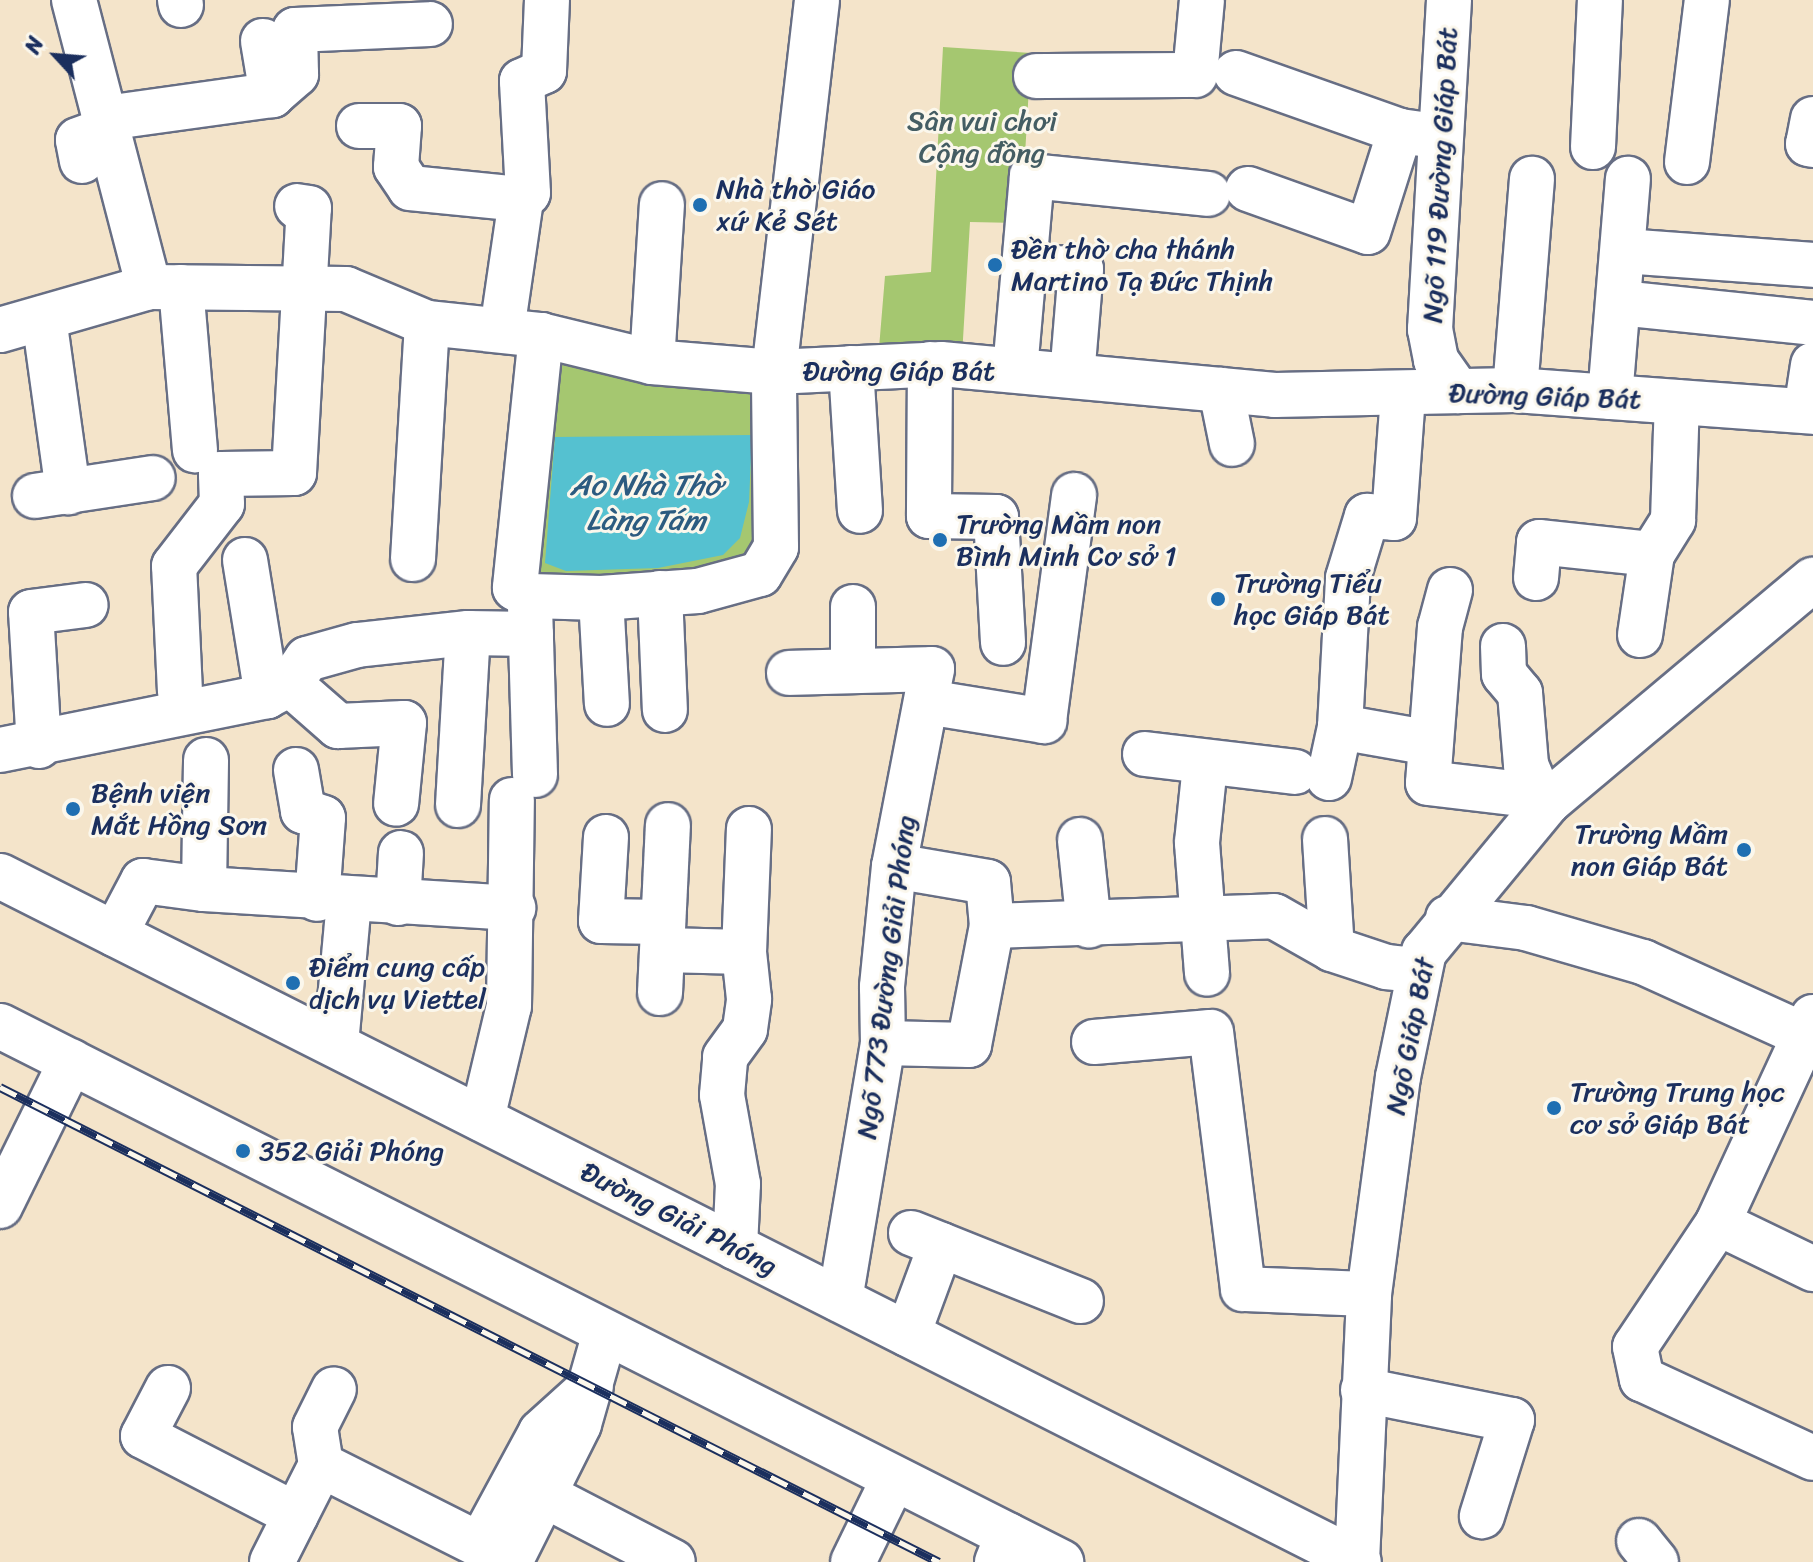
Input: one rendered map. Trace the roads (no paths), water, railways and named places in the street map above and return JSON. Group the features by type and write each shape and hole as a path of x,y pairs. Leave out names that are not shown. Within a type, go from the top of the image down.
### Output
{"street":[{"path":"74,0 99,136 165,287 195,450"},
{"path":"359,126 399,126 396,167 410,188 521,199 528,193 522,81 544,71 547,0"},
{"path":"86,605 31,612 19,748 278,690 307,659 357,645 468,633 601,598 698,591 760,574 776,547 774,372 817,0"},
{"path":"1036,76 1195,75 1202,0"},
{"path":"1593,147 1600,0"},
{"path":"1687,162 1707,0"},
{"name":"Ngõ 119 Đường Giáp Bát","path":"1442,1 1419,134 1430,329 1436,360 1458,391"},
{"path":"99,136 272,95 296,74 295,30 430,24"},
{"path":"263,41 272,95"},
{"path":"1015,370 1032,176 1228,192 1368,232 1419,134 1236,73"},
{"path":"1813,119 1808,144 1813,145"},
{"path":"1515,390 1532,179"},
{"path":"1610,397 1628,179"},
{"path":"482,1119 509,1006 523,787 530,615 515,588 521,199"},
{"path":"652,362 662,204"},
{"path":"180,692 174,566 222,504 221,474 294,473 301,289 309,208 297,206"},
{"path":"1624,251 1813,265"},
{"path":"1024,267 1081,269 1072,376"},
{"name":"Đường Giáp Bát","path":"0,330 165,287 346,289 427,323 521,332 652,362 774,372 930,364 1221,390 1403,394 1515,390 1810,412"},
{"path":"1620,303 1813,323"},
{"path":"44,318 52,494 153,478"},
{"path":"413,559 427,323"},
{"path":"930,364 929,516 996,517 1003,643"},
{"path":"1810,412 1813,365"},
{"path":"851,368 860,511"},
{"path":"1221,390 1232,444"},
{"path":"1145,754 1205,765 1312,775 1340,727 1348,578 1367,516 1394,518 1403,394"},
{"path":"1640,635 1652,554 1673,520 1677,402"},
{"path":"789,673 853,671 929,686 1044,721 1074,495"},
{"path":"1536,578 1539,542 1652,554"},
{"path":"245,560 278,690 338,726 404,723 396,804"},
{"name":"Ngõ Giáp Bát","path":"1358,1562 1369,1294 1417,970 1448,918 1544,799 1813,580"},
{"path":"1450,590 1440,627 1428,783 1544,799"},
{"path":"660,593 665,710"},
{"path":"601,598 607,704"},
{"path":"853,607 853,671"},
{"path":"458,805 468,633"},
{"path":"1503,646 1504,674 1520,693 1526,765 1544,799"},
{"name":"Ngõ 773 Đường Giải Phóng","path":"840,1299 883,1043 882,987 894,866 929,686"},
{"path":"1340,727 1431,743"},
{"path":"204,889 206,760"},
{"path":"1205,765 1197,843 1207,974"},
{"path":"296,770 303,811 323,818 333,900 336,1044"},
{"path":"660,993 668,825"},
{"path":"735,1247 738,1184 722,1095 725,1057 745,1029 749,999 744,952 749,829"},
{"path":"606,837 601,921 744,952"},
{"path":"1325,839 1332,949"},
{"path":"1080,840 1089,926"},
{"path":"398,903 401,853"},
{"path":"883,1043 969,1045 992,926 988,882 894,866"},
{"name":"Đường Giải Phóng","path":"0,876 1358,1562"},
{"path":"115,934 143,881 333,900 513,908"},
{"path":"992,926 1089,926 1274,916 1332,949 1386,967 1417,970"},
{"path":"1448,918 1526,928 1643,962 1810,1030 1718,1223 1635,1347 1642,1379 1813,1458"},
{"path":"0,1026 894,1478 1002,1549 1061,1562"},
{"path":"1094,1042 1211,1032 1243,1289 1369,1294"},
{"path":"0,1206 71,1062"},
{"path":"1718,1223 1813,1269"},
{"path":"908,1334 926,1239 1081,1301"},
{"path":"510,1562 544,1495 591,1387 605,1333"},
{"path":"321,1465 480,1545 541,1432 591,1387"},
{"path":"168,1388 143,1436 296,1515"},
{"path":"272,1562 321,1465 315,1427 334,1389"},
{"path":"1363,1390 1512,1420 1482,1516"},
{"path":"853,1562 894,1478"},
{"path":"544,1495 673,1562"}],"water":[{"name":"Ao Nhà Thờ Làng Tám","path":"752,435 749,502 740,538 723,555 658,568 566,571 545,563 555,437"}],"railway":[{"path":"0,1087 939,1562"}],"place":[{"name":"Nhà thờ Giáo xứ Kẻ Sét","path":"700,205"},
{"name":"Đền thờ cha thánh Martino Tạ Đức Thịnh","path":"995,265"},
{"name":"Trường Mầm non Bình Minh Cơ sở 1","path":"940,540"},
{"name":"Trường Tiểu học Giáp Bát","path":"1218,599"},
{"name":"Bệnh viện Mắt Hồng Sơn","path":"73,809"},
{"name":"Trường Mầm non Giáp Bát","path":"1744,850"},
{"name":"Điểm cung cấp dịch vụ Viettel","path":"293,983"},
{"name":"Trường Trung học cơ sở Giáp Bát","path":"1554,1108"},
{"name":"352 Giải Phóng","path":"243,1151"}],"park label":[{"name":"Sân vui chơi Cộng đồng","path":"982,137"}]}
